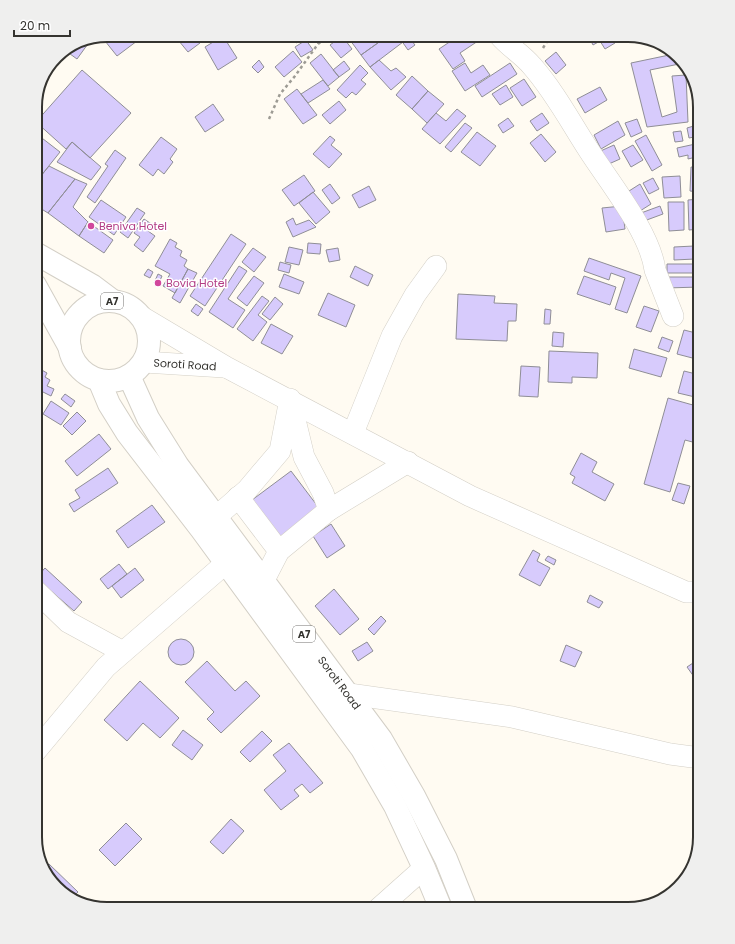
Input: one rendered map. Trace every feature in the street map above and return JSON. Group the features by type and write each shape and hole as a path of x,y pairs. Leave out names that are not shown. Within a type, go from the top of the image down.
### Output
{"main road":[{"name":"A7","path":"42,257 93,286 113,301"},
{"path":"42,298 70,348 73,359 88,375 99,380 114,381 137,369"},
{"name":"A7","path":"70,348 70,336 73,324 80,314 89,306 100,302 113,301 124,303 134,309 142,317 148,327 150,339 148,351 137,369"},
{"name":"Soroti Road","path":"137,369 148,418 178,466 217,516 264,582 349,694 381,739 414,796 446,859 463,902"},
{"name":"Soroti Road","path":"99,380 109,404 127,433 226,563 362,749 395,806 424,868"},
{"name":"A7","path":"424,868 438,902"}],"street":[{"path":"507,42 531,64 548,86 638,225 673,316"},
{"path":"353,433 392,336 415,296 436,266"},
{"path":"142,317 226,367 290,399 470,496 693,592"},
{"name":"Soroti Road","path":"137,369 226,367"},
{"path":"217,516 247,490 280,451 290,399"},
{"path":"290,399 304,457 323,492 329,510"},
{"path":"264,582 279,551 329,510 408,462"},
{"path":"238,497 279,551"},
{"path":"42,741 106,667 226,563"},
{"path":"42,597 68,622 123,652"},
{"path":"349,694 512,717 670,754 693,757"},
{"path":"386,902 424,868"}],"path":[{"path":"269,119 280,94 320,42"}],"building":[{"path":"106,42 136,42 117,56"},
{"path":"180,42 200,43 188,52"},
{"path":"213,42 227,42 237,58 218,70 205,47"},
{"path":"303,42 307,42 313,50 301,57 295,47"},
{"path":"334,42 347,42 352,49 341,58 330,45"},
{"path":"351,42 379,42 361,55"},
{"path":"379,42 403,42 370,67 361,55"},
{"path":"402,42 413,42 415,45 408,50"},
{"path":"450,42 476,42 460,53 465,61 453,69 439,49"},
{"path":"516,42 524,42 519,46"},
{"path":"592,42 598,42 593,45"},
{"path":"601,42 614,42 615,43 605,49"},
{"path":"87,45 77,59 70,54"},
{"path":"293,51 302,62 284,77 275,67"},
{"path":"556,52 566,65 556,74 545,61"},
{"path":"321,54 339,77 328,86 310,63"},
{"path":"668,55 674,61 677,64 650,70 662,117 677,112 672,76 684,75 686,78 688,122 647,127 631,63"},
{"path":"259,60 264,67 258,73 252,67"},
{"path":"379,60 391,71 396,68 406,77 391,90 370,67"},
{"path":"344,61 350,69 339,77 333,70"},
{"path":"465,63 471,73 483,65 490,75 465,91 452,71"},
{"path":"510,63 517,74 482,97 475,86"},
{"path":"360,65 368,73 361,80 366,84 356,95 352,92 346,98 337,90"},
{"path":"82,70 131,113 90,158 72,142 66,149 42,127 42,115"},
{"path":"412,76 428,91 412,109 396,95"},
{"path":"524,79 536,97 522,106 510,88"},
{"path":"323,80 330,89 308,103 301,94"},
{"path":"506,85 513,97 500,105 492,94"},
{"path":"600,87 607,100 585,113 577,99"},
{"path":"297,89 317,115 303,124 284,99"},
{"path":"428,91 444,104 427,123 412,109"},
{"path":"339,101 346,110 330,124 322,115"},
{"path":"213,104 224,120 205,132 195,117"},
{"path":"457,109 466,116 440,144 422,129 436,113 446,121"},
{"path":"542,113 549,123 537,131 530,121"},
{"path":"508,118 514,126 503,133 498,125"},
{"path":"637,119 642,132 631,137 625,123"},
{"path":"618,121 625,135 601,149 594,135"},
{"path":"465,123 472,128 451,152 445,147"},
{"path":"693,126 693,137 689,138 687,128"},
{"path":"681,131 683,141 675,142 673,132"},
{"path":"477,132 496,146 480,166 461,152"},
{"path":"541,134 556,152 545,162 530,143"},
{"path":"646,135 662,165 652,171 635,141"},
{"path":"330,136 335,140 331,145 342,154 329,168 313,154"},
{"path":"161,137 177,149 170,159 173,162 164,174 158,169 153,176 139,165"},
{"path":"42,138 60,152 42,174"},
{"path":"72,142 101,167 91,180 57,162"},
{"path":"614,145 620,159 602,167 596,153"},
{"path":"633,145 643,160 631,167 622,151"},
{"path":"693,145 693,158 688,159 688,155 679,157 677,148"},
{"path":"115,150 126,158 95,203 87,197 108,166 105,164"},
{"path":"49,166 75,179 48,213 42,209 42,175"},
{"path":"691,167 693,167 693,191 690,191"},
{"path":"304,175 315,191 294,206 282,190"},
{"path":"680,176 681,197 664,198 662,177"},
{"path":"653,178 659,189 649,194 643,183"},
{"path":"75,179 87,184 73,207 88,222 79,236 48,213"},
{"path":"330,184 340,198 332,204 322,190"},
{"path":"640,184 651,204 640,211 629,191"},
{"path":"369,186 376,200 359,208 352,195"},
{"path":"313,192 330,212 316,224 299,203"},
{"path":"101,200 126,217 114,235 89,217"},
{"path":"688,200 693,200 693,230 689,230"},
{"path":"668,202 684,202 684,230 669,231"},
{"path":"622,206 625,229 606,232 602,208"},
{"path":"660,206 663,214 644,221 641,213"},
{"path":"137,208 145,213 128,238 120,232"},
{"path":"293,218 296,225 309,220 316,227 293,237 286,222"},
{"path":"144,219 153,225 148,231 155,236 143,252 134,245 140,237 134,233"},
{"path":"88,222 113,240 104,253 79,236"},
{"path":"231,234 246,244 205,306 190,296"},
{"path":"170,239 177,243 175,247 182,251 180,256 187,260 184,266 188,269 175,293 163,286 170,274 155,266"},
{"path":"308,243 321,244 320,254 307,253"},
{"path":"693,246 693,259 674,260 674,247"},
{"path":"289,247 303,250 299,265 285,262"},
{"path":"253,248 266,257 254,272 242,262"},
{"path":"338,248 340,260 329,262 326,250"},
{"path":"589,258 641,276 627,313 615,309 625,278 611,273 609,280 584,271"},
{"path":"280,262 291,265 289,273 278,270"},
{"path":"667,264 693,264 693,273 667,273"},
{"path":"239,266 247,271 228,299 245,310 233,328 209,312"},
{"path":"355,266 373,275 368,286 350,277"},
{"path":"148,269 153,272 150,278 144,275"},
{"path":"188,269 197,273 180,303 172,298"},
{"path":"158,274 162,276 158,285 154,283"},
{"path":"284,274 304,282 299,294 279,287"},
{"path":"254,276 264,283 247,306 237,298"},
{"path":"584,276 616,287 610,305 577,294"},
{"path":"666,277 693,277 693,287 666,288"},
{"path":"328,293 355,305 346,327 318,315"},
{"path":"458,294 495,296 494,303 517,304 516,321 508,321 507,341 456,339"},
{"path":"262,296 269,301 258,315 267,322 253,341 237,329"},
{"path":"275,297 283,304 270,320 262,314"},
{"path":"196,304 203,309 198,316 191,311"},
{"path":"644,306 659,311 651,332 636,327"},
{"path":"545,309 551,310 550,324 544,324"},
{"path":"271,324 293,336 282,354 261,343"},
{"path":"684,330 693,332 693,358 677,354"},
{"path":"553,332 564,333 563,347 552,346"},
{"path":"662,337 673,341 669,352 658,348"},
{"path":"634,349 667,358 661,377 629,368"},
{"path":"549,351 598,353 597,378 572,377 572,383 548,382"},
{"path":"521,366 540,367 538,397 519,396"},
{"path":"42,370 47,373 45,377 50,380 47,386 54,389 51,396 42,392"},
{"path":"684,371 693,373 693,397 678,393"},
{"path":"65,394 75,401 71,407 61,399"},
{"path":"668,398 693,405 693,442 685,440 670,492 644,484"},
{"path":"51,401 69,413 61,425 43,414"},
{"path":"77,412 86,421 72,435 63,426"},
{"path":"99,434 111,449 77,476 65,461"},
{"path":"581,453 597,462 592,472 614,484 605,501 572,483 575,477 570,474"},
{"path":"108,468 118,483 74,512 69,504 80,498 75,490"},
{"path":"291,471 319,508 281,537 252,500"},
{"path":"678,483 690,486 684,504 672,500"},
{"path":"152,505 165,522 128,548 116,531"},
{"path":"331,524 345,546 327,558 313,536"},
{"path":"533,550 540,554 537,561 550,568 540,586 519,575"},
{"path":"548,556 556,560 554,565 545,560"},
{"path":"119,564 127,574 108,589 100,579"},
{"path":"45,568 82,602 74,611 42,583 42,571"},
{"path":"135,568 144,580 121,598 112,586"},
{"path":"334,589 359,619 340,635 315,606"},
{"path":"590,595 603,602 599,608 587,602"},
{"path":"381,616 386,621 374,635 368,629"},
{"path":"181,639 190,643 194,652 190,661 181,665 172,661 168,652 172,643"},
{"path":"367,642 373,651 358,661 352,651"},
{"path":"566,645 582,652 575,667 560,661"},
{"path":"207,661 235,691 246,681 260,696 221,733 207,719 214,712 185,682"},
{"path":"693,663 693,675 687,667"},
{"path":"140,681 179,718 160,738 143,723 127,741 104,720"},
{"path":"183,730 203,745 192,760 172,745"},
{"path":"262,731 272,741 250,762 240,752"},
{"path":"289,743 323,783 310,793 302,784 294,790 299,796 281,810 264,790 286,771 273,755"},
{"path":"231,819 244,831 223,854 210,842"},
{"path":"126,823 142,839 115,866 99,850"},
{"path":"48,865 78,892 76,894 64,886 58,880"}],"place":[{"name":"Beniva Hotel","path":"91,226"},
{"name":"Bovia Hotel","path":"158,283"}]}
